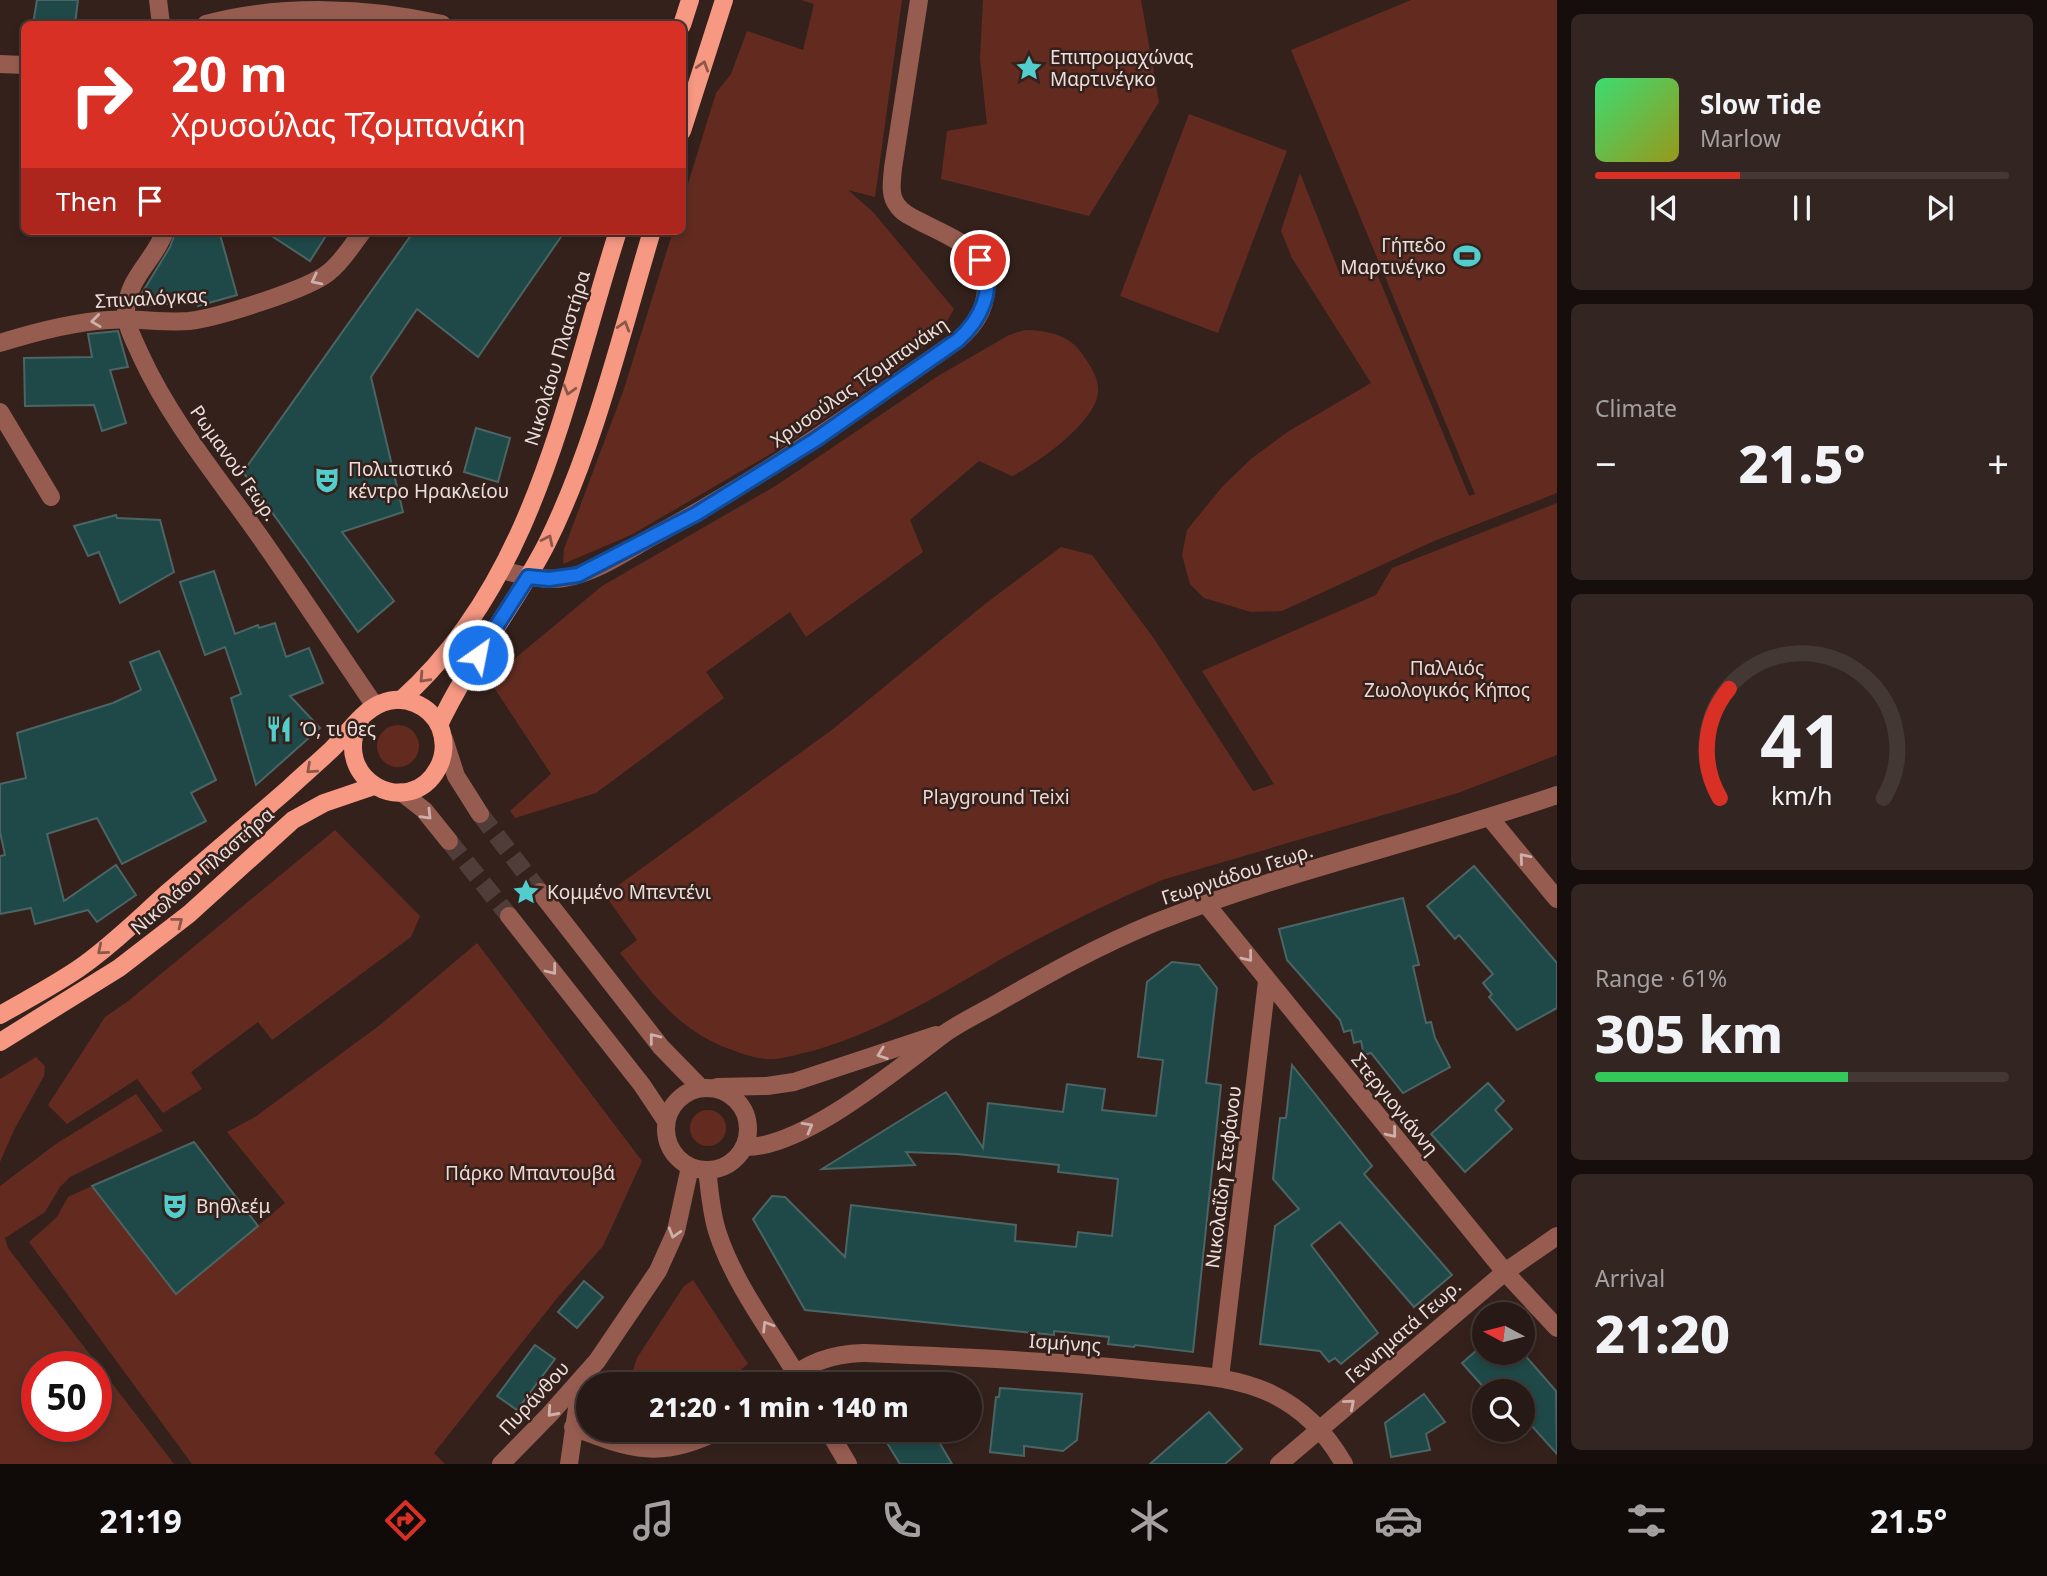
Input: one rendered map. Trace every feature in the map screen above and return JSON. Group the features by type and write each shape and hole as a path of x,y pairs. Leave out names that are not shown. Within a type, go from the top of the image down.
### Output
{"main road":[{"path":"683,21 690,0"},
{"path":"686,119 724,0"},
{"name":"Νικολάου Πλαστήρα","path":"401,700 438,663 471,618 501,570 528,517 617,235"},
{"path":"360,720 352,741 353,757 363,776 374,786 401,792 419,787 433,775 443,757 441,730 464,675 528,577 560,515 585,449 651,235"},
{"path":"375,706 401,700 414,703 426,710 441,730"},
{"name":"Νικολάου Πλαστήρα","path":"0,1015 59,981 93,957 262,812 375,706"},
{"name":"Νικολάου Πλαστήρα","path":"0,1042 119,968 205,901 293,820 324,803 374,786"}],"street":[{"path":"158,0 161,21"},
{"name":"Χρυσούλας Τζομπανάκη","path":"501,570 549,579 578,575 696,514 834,428 958,340 978,319 986,295 986,273 980,260 963,245 906,214 894,201 892,192 893,168 919,0"},
{"path":"222,21 263,13 355,7 424,21"},
{"path":"0,64 21,65"},
{"name":"Ρωμανού Γεωρ.","path":"163,235 134,279 127,301 127,320 145,365 182,428 375,706"},
{"name":"Σπιναλόγκας","path":"0,344 60,326 103,320 177,321 205,318 309,284 329,273 360,235"},
{"path":"0,412 51,497"},
{"path":"441,730 456,776 480,814"},
{"path":"401,792 424,810 449,841"},
{"name":"Γεωργιάδου Γεωρ.","path":"745,1147 780,1142 817,1122 890,1076 946,1032 1107,943 1206,904 1557,795"},
{"path":"1490,818 1557,899"},
{"path":"540,892 661,1047 705,1088"},
{"name":"Στεργιογιάννη","path":"1206,904 1505,1272 1557,1328"},
{"path":"509,916 642,1085 666,1121 668,1143 673,1153 699,1169 729,1164 745,1147 748,1125 741,1104 725,1091 705,1088 688,1092 674,1104 666,1121"},
{"name":"Νικολαΐδη Στεφάνου","path":"1220,1378 1267,981"},
{"name":"Γεωργιάδου Γεωρ.","path":"705,1088 767,1086 794,1082 946,1032"},
{"path":"569,1464 573,1427 583,1391 597,1360 645,1291 669,1250 699,1169"},
{"path":"699,1169 724,1251 789,1372"},
{"name":"Γεννηματά Γεωρ.","path":"1279,1464 1505,1272 1557,1236"},
{"name":"Ισμήνης","path":"801,1372 812,1362 827,1357 863,1353 1083,1364 1220,1378 1273,1395 1299,1410 1320,1429 1344,1464"},
{"name":"Πυράνθου","path":"501,1464 597,1360"},
{"path":"616,1442 650,1449 684,1447 695,1442"},
{"path":"835,1442 848,1464"}],"green space":[{"path":"801,0 902,0 875,197 848,190 873,212 954,309 941,332 904,363 786,445 631,535 563,564 564,549 624,389 672,235 686,235 686,190 716,93 731,74 747,31 803,50 814,4"},
{"path":"983,0 1141,0 1159,102 1089,216 941,179 947,131 987,124 980,59"},
{"name":"Γήπεδο Μαρτινέγκο","path":"1411,0 1557,0 1557,493 1434,541 1282,611 1251,612 1204,598 1190,584 1182,555 1187,530 1222,487 1252,458 1289,431 1371,383 1292,258 1281,231 1300,173 1341,277 1375,269 1469,496 1475,494 1291,50"},
{"path":"1189,114 1287,151 1218,333 1120,296"},
{"path":"1025,330 1052,333 1067,339 1079,350 1092,370 1098,392 1095,404 1077,429 1050,452 1012,476 979,461 910,520 923,552 806,637 790,612 706,672 724,698 596,793 515,818 510,811 551,774 489,680 602,586 777,485 938,376 1009,335"},
{"path":"1557,503 1557,755 1458,793 1162,880 1040,938 891,1020 836,1043 787,1057 766,1059 750,1056 699,1034 657,998 620,953 637,940 605,895 833,729 985,604 1061,547 1092,555 1155,640 1253,791 1274,784 1202,671 1376,595 1392,568"},
{"path":"398,725 413,731 419,746 413,761 398,767 383,761 377,746 383,731"},
{"path":"335,830 420,916 411,937 272,1040 258,1022 191,1072 202,1089 163,1113 137,1079 67,1124 48,1105 105,1017 127,1002"},
{"name":"Πάρκο Μπαντουβά","path":"477,943 642,1161 603,1246 558,1297 434,1453 445,1464 192,1464 112,1355 112,1351 109,1351 29,1242 57,1217 68,1197 92,1186 177,1294 285,1203 227,1132 255,1117 380,1025"},
{"path":"36,1057 45,1066 44,1076 14,1130 0,1162 0,1079"},
{"path":"136,1094 163,1131 70,1177 60,1187 45,1212 5,1238 8,1248 87,1351 21,1351 21,1442 112,1442 112,1383 174,1464 0,1464 0,1186 56,1144"},
{"path":"708,1110 720,1116 726,1128 720,1140 708,1146 696,1140 690,1128 696,1116"},
{"path":"693,1280 748,1364 738,1372 633,1372 637,1358 684,1286"}],"building":[{"path":"37,0 78,0 75,21 34,21"},
{"path":"174,235 220,235 237,295 198,306 197,302 138,306 142,293"},
{"path":"270,235 326,235 310,261"},
{"path":"411,235 562,235 478,357 417,309 371,377 403,512 342,532 394,601 358,632 243,472"},
{"path":"118,331 128,367 110,370 126,423 102,431 94,405 25,406 24,358 92,357 88,334"},
{"path":"476,428 510,438 498,482 464,472"},
{"path":"116,515 117,518 160,520 174,572 120,603 99,552 88,556 74,526"},
{"path":"214,571 235,634 258,625 259,628 275,623 286,657 309,648 323,683 290,696 320,728 256,785 231,698 241,694 225,647 205,655 180,582"},
{"path":"159,651 216,780 191,793 206,821 122,864 97,818 47,834 64,901 116,865 136,895 97,922 88,910 35,924 31,908 0,914 0,856 5,855 0,832 0,784 26,778 17,733 113,703 141,690 130,662"},
{"path":"1474,866 1557,963 1557,1008 1517,1030 1489,997 1492,994 1483,983 1493,974 1459,935 1455,939 1427,906"},
{"path":"1403,898 1419,965 1413,966 1426,1023 1431,1022 1435,1038 1450,1067 1403,1093 1371,1053 1364,1055 1361,1041 1354,1043 1351,1030 1344,1032 1340,1020 1287,960 1279,929"},
{"path":"1172,962 1199,965 1217,988 1206,1083 1221,1085 1193,1352 1108,1344 1109,1337 1054,1331 1054,1335 805,1310 753,1219 772,1196 785,1197 845,1257 851,1205 1016,1225 1015,1241 1076,1247 1078,1232 1112,1236 1118,1179 1058,1172 1059,1165 957,1154 906,1152 915,1165 822,1169 946,1092 983,1148 988,1103 1063,1112 1067,1084 1105,1089 1102,1110 1156,1116 1163,1060 1138,1057 1147,982"},
{"path":"1292,1065 1372,1166 1364,1174 1452,1275 1414,1307 1340,1222 1311,1245 1378,1333 1341,1364 1335,1358 1329,1362 1320,1351 1260,1344 1275,1226 1299,1209 1273,1179 1280,1118 1286,1118"},
{"path":"1488,1083 1504,1101 1495,1110 1512,1129 1465,1172 1431,1134"},
{"name":"Βηθλεέμ","path":"194,1142 258,1226 176,1294 92,1186"},
{"path":"584,1281 603,1297 577,1328 558,1312"},
{"path":"535,1345 555,1359 517,1410 497,1396"},
{"path":"1472,1354 1472,1365 1533,1365 1556,1391 1557,1454 1535,1429 1535,1379 1476,1379 1462,1363"},
{"path":"1000,1388 1082,1394 1077,1440 1063,1451 1024,1446 1024,1456 990,1452 996,1397 999,1397"},
{"path":"1424,1394 1445,1422 1426,1434 1430,1450 1391,1457 1385,1423"},
{"path":"1209,1412 1242,1449 1225,1464 1150,1464"},
{"path":"886,1442 939,1442 952,1464 900,1464"}],"tunnel":[{"path":"480,814 540,892"},
{"path":"449,841 509,916"}],"place":[{"name":"Επιπρομαχώνας Μαρτινέγκο","path":"1029,68"},
{"name":"Γήπεδο Μαρτινέγκο","path":"1467,256"},
{"name":"Πολιτιστικό κέντρο Ηρακλείου","path":"327,480"},
{"name":"Ό, τι θες","path":"279,729"},
{"name":"Κομμένο Μπεντένι","path":"526,892"},
{"name":"Βηθλεέμ","path":"175,1206"}],"route":[{"path":"478,655 528,577 549,579 578,575 696,514 815,440 958,340 978,319 986,295 986,273 980,260"}],"park label":[{"name":"ΠαλΑιός Ζωολογικός Κήπος","path":"1447,679"},
{"name":"Playground Teixi","path":"996,797"}]}
